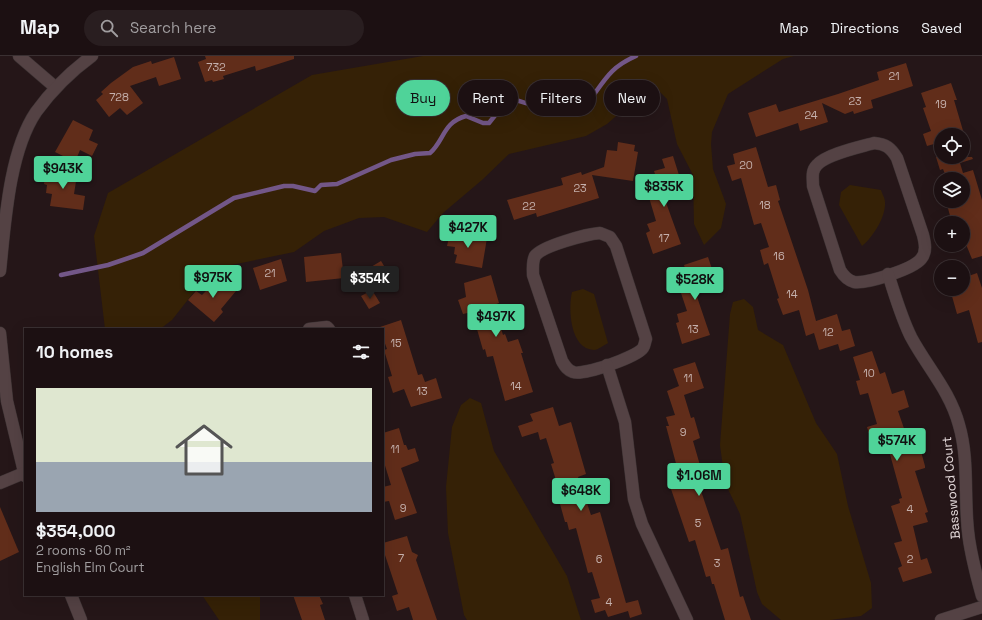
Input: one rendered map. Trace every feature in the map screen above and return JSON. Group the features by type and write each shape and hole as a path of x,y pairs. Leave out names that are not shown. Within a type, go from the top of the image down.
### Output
{"street":[{"path":"19,56 55,87"},
{"path":"0,270 2,223 17,156 36,113 55,87 92,56"},
{"path":"874,143 885,144 892,150 897,158 923,235 925,248 922,259 909,268 888,274 863,282 853,282 844,277 814,186 812,174 816,165 825,159 874,143"},
{"path":"600,233 610,237 616,246 646,339 643,348 636,354 607,365 585,372 574,373 567,369 562,361 533,275 532,264 536,255 543,249 591,234 600,233"},
{"name":"Basswood Court","path":"888,274 908,331 951,400 959,425 966,471 970,551 982,596"},
{"path":"318,328 328,328"},
{"path":"0,333 7,401 24,471"},
{"path":"607,365 625,422 634,499 653,550 687,620"},
{"path":"0,483 24,475"},
{"path":"71,596 81,620"},
{"path":"355,596 363,620"},
{"path":"942,620 982,607"}],"shaded area":[{"path":"423,56 794,56 783,59 728,94 712,132 711,144 713,169 726,204 721,228 704,245 694,224 693,175 677,144 667,99 660,92 660,80 604,80 604,116 616,116 607,124 586,136 509,154 482,180 443,213 427,232 384,217 359,218 324,231 294,252 212,269 172,320 161,328 105,328 94,236 108,193 312,75"},
{"path":"850,185 881,190 885,200 885,208 878,226 862,246 839,205 841,192"},
{"path":"583,289 594,294 608,343 596,350 586,348 580,343 575,336 572,327 570,308 572,292"},
{"path":"744,299 753,307 758,330 783,345 816,423 837,454 848,506 871,583 872,608 861,616 830,620 781,620 762,604 757,592 740,514 725,483 720,445 730,314 733,302"},
{"path":"470,398 481,403 494,451 567,576 581,620 467,620 464,615 448,533 446,487 452,427 461,405"},
{"path":"203,596 260,596 260,620 219,620"}],"building":[{"path":"205,56 294,56 294,59 256,71 255,66 223,76 224,79 213,82 212,80 205,82 198,62 206,59"},
{"path":"174,57 181,79 159,86 156,77 130,86 143,103 127,115 120,108 109,117 96,100 103,94 101,92 111,83 133,67 151,61 152,64"},
{"path":"906,63 913,86 871,100 873,108 854,114 853,111 845,114 822,103 828,122 800,131 798,123 756,137 748,113 776,104 779,112 838,94 879,80 877,72"},
{"path":"951,83 957,100 954,100 962,128 934,128 934,144 927,146 923,134 931,131 923,108 926,107 921,93"},
{"path":"73,120 93,130 89,140 98,144 92,156 80,150 75,162 55,152"},
{"path":"618,142 635,145 634,151 638,152 633,181 592,175 599,198 537,217 536,213 514,220 507,200 563,185 561,178 581,172 582,175 604,167 607,150 617,151"},
{"path":"756,147 768,187 776,185 780,200 778,201 808,290 816,321 837,314 842,331 850,329 855,346 840,351 838,344 819,350 814,333 806,336 799,310 783,315 777,299 779,298 768,263 764,265 760,250 769,247 761,223 754,225 741,178 732,181 727,166 735,164 733,154"},
{"path":"673,156 684,191 664,197 681,244 653,254 646,233 650,231 647,224 656,221 648,194 660,190 654,171 665,168 662,159"},
{"path":"938,164 960,164 963,172 944,172 943,169 940,170"},
{"path":"46,170 77,175 74,194 85,196 83,210 50,206 52,194 46,193 47,185 44,184"},
{"path":"973,170 982,200 982,256 972,259 969,252 970,216 950,216 948,208 970,208 970,172 966,172"},
{"path":"458,232 487,238 482,268 455,263 457,255 454,254 455,247 447,246 450,233 458,234"},
{"path":"341,253 344,278 306,282 304,257"},
{"path":"708,257 717,284 695,291 710,335 682,344 676,323 679,322 677,314 687,311 679,287 690,284 684,265"},
{"path":"281,259 287,281 260,290 253,268"},
{"path":"381,261 389,274 354,277"},
{"path":"977,273 982,288 982,342 978,343 969,310 957,314 952,296 970,296 970,276"},
{"path":"491,275 499,303 494,305 503,335 505,334 508,342 518,339 533,392 505,401 493,356 487,357 485,349 483,350 472,312 463,314 458,300 466,297 464,283"},
{"path":"220,277 236,291 221,309 223,312 214,322 188,300 196,291 202,295"},
{"path":"372,290 380,303 369,309 361,296"},
{"path":"401,320 418,375 422,374 425,382 436,378 442,398 411,407 404,389 393,393 388,377 392,376 384,350 387,349 384,341 384,328 380,327"},
{"path":"872,351 880,374 885,372 892,394 904,390 909,407 898,411 908,440 917,437 925,466 925,468 915,471 928,512 925,513 928,522 913,526 921,560 927,558 932,573 903,582 898,568 902,566 894,543 902,541 891,506 900,503 899,499 902,498 885,436 871,440 867,427 877,424 868,393 860,395 856,381 860,380 853,357"},
{"path":"695,362 704,388 684,395 691,418 694,417 700,438 693,441 706,486 700,488 721,550 728,548 740,597 743,596 751,620 725,620 714,584 712,584 710,576 706,577 695,540 689,542 671,489 682,486 666,426 669,426 666,417 675,415 667,391 679,386 673,369"},
{"path":"553,407 559,426 571,422 586,474 578,477 591,515 600,512 626,603 638,600 642,614 630,618 628,611 608,617 605,610 595,613 591,600 600,598 592,572 588,573 576,528 569,530 567,522 565,522 560,504 563,503 551,464 554,463 546,438 540,440 538,432 522,437 518,426 533,421 530,414"},
{"path":"399,428 404,445 406,445 408,450 415,448 419,461 401,468 417,513 395,520 389,501 384,502 384,487 391,485 384,462 384,433"},
{"path":"0,507 19,552 0,561"},
{"path":"407,536 412,552 418,555 416,560 437,620 413,620 409,607 397,611 392,596 398,594 384,552 384,543"},
{"path":"293,596 319,596 323,604 320,605 325,620 302,620"}],"waterway":[{"path":"61,275 108,265 143,253 234,198 284,186 293,186 315,191 321,185 337,184 391,160 415,154 430,153 435,148 448,127 458,119 466,116 483,123 489,123 508,99 532,104 535,103 550,86 559,85 567,88 580,101 590,100 605,79 615,69 636,56"}]}
